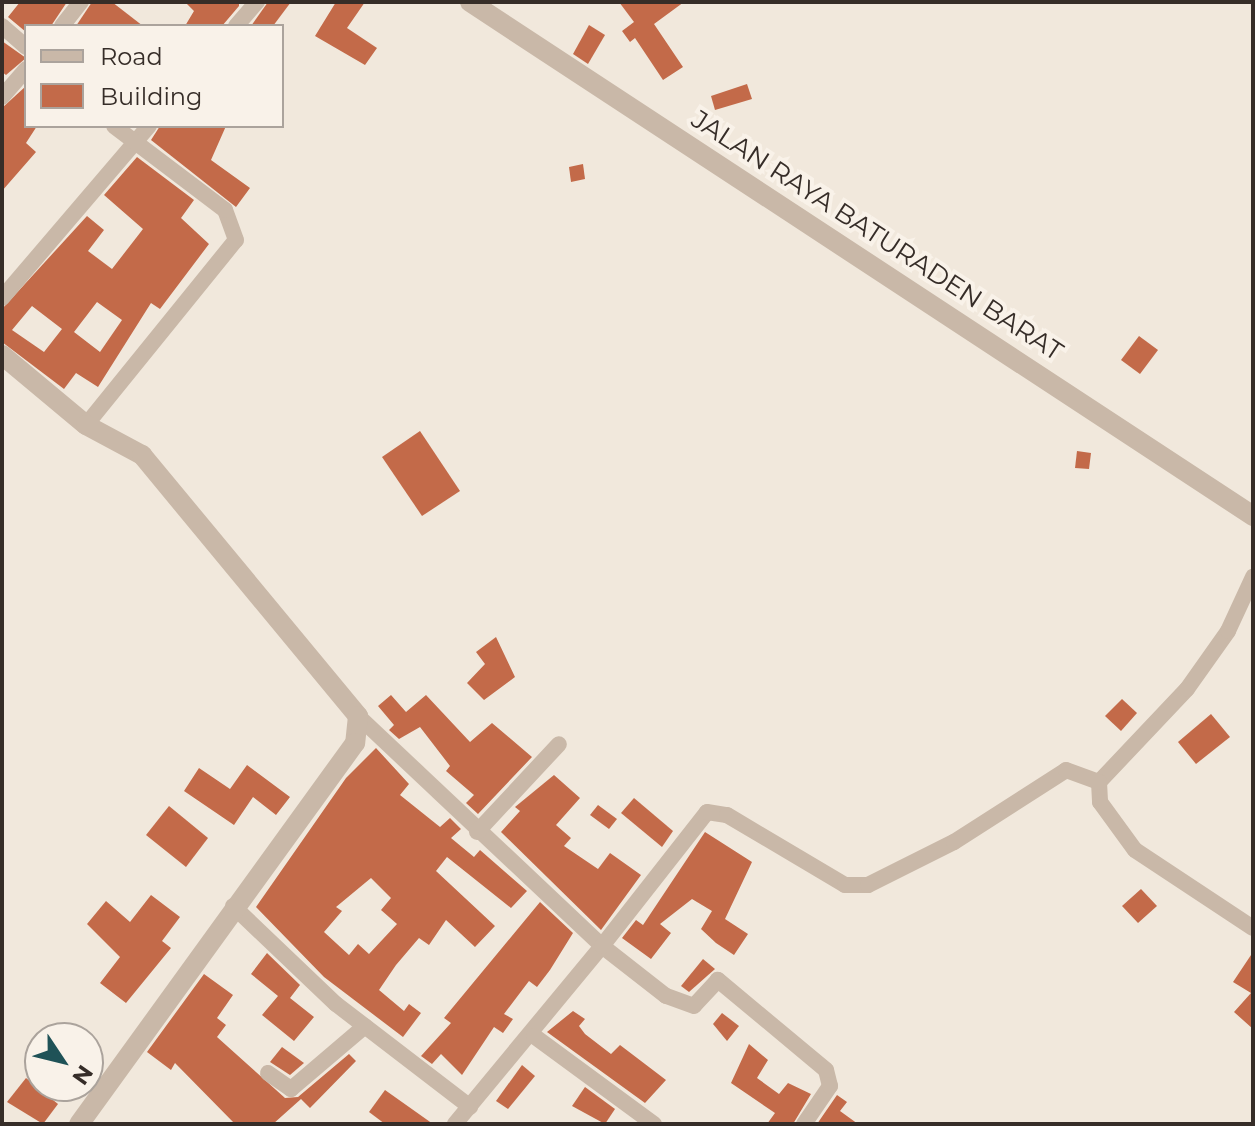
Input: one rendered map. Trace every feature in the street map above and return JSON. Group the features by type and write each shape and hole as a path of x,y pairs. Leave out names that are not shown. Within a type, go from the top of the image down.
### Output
{"street":[{"path":"64,24 81,2"},
{"path":"238,24 257,2"},
{"name":"JALAN RAYA BATURADEN BARAT","path":"470,2 1253,516"},
{"path":"2,26 24,45"},
{"path":"2,97 24,71"},
{"path":"86,425 236,240 225,210 116,128"},
{"path":"2,298 147,128"},
{"path":"2,355 86,425 142,455 358,716 477,832 602,946 666,996 694,1006 718,980 826,1070 830,1086 804,1124"},
{"path":"1253,577 1228,631 1187,689 1099,782 1100,802 1135,850 1253,928"},
{"path":"79,1124 233,906 355,743 358,716"},
{"path":"477,832 559,744"},
{"path":"455,1124 534,1036 707,812 727,815 845,885 868,885 954,842 1066,770 1099,782"},
{"path":"233,906 365,1026 470,1107"},
{"path":"268,1073 292,1088 365,1026"},
{"path":"534,1036 654,1124"}],"building":[{"path":"20,2 67,2 52,24 24,24 24,30 8,17"},
{"path":"92,2 112,2 140,24 77,24"},
{"path":"185,2 239,2 224,24 186,24 194,11"},
{"path":"268,2 291,2 274,24 252,24"},
{"path":"336,2 365,2 347,28 377,48 365,65 315,36"},
{"path":"619,2 684,2 654,24 683,67 663,80 635,38 630,42 622,31 634,22"},
{"path":"589,25 605,35 588,64 573,54"},
{"path":"2,41 24,60 6,75 2,72"},
{"path":"747,84 752,99 715,110 711,96"},
{"path":"24,88 24,128 36,128 26,143 36,152 2,191 2,108"},
{"path":"159,128 225,128 211,160 250,188 236,207 151,140"},
{"path":"137,157 194,200 181,218 209,244 160,309 151,303 98,387 76,373 64,389 2,342 2,309 87,216 104,230 88,251 112,269 143,229 104,195","holes":["97,302 122,320 100,352 74,332","32,306 62,329 44,352 12,330"]},
{"path":"583,164 585,179 571,182 569,167"},
{"path":"1139,336 1158,350 1140,374 1121,360"},
{"path":"420,431 460,491 422,516 382,457"},
{"path":"1077,451 1091,453 1089,469 1075,468"},
{"path":"496,637 515,677 484,700 467,683 485,664 476,652"},
{"path":"391,695 406,712 426,695 470,742 492,723 532,757 478,814 466,803 474,795 446,771 450,766 420,727 399,739 389,730 394,725 378,706"},
{"path":"1122,699 1137,713 1121,731 1105,716"},
{"path":"1211,714 1230,737 1196,764 1178,742"},
{"path":"376,748 409,784 400,795 440,827 450,818 461,829 451,838 474,857 480,850 527,891 511,908 447,857 436,871 495,926 475,947 446,920 429,945 419,938 396,965 379,990 404,1011 409,1004 421,1013 403,1037 324,977 256,907 346,778","holes":["371,878 391,898 381,910 397,924 369,954 358,944 349,955 324,932 342,911 336,907"]},
{"path":"247,765 290,797 276,815 253,797 234,825 184,791 199,768 230,789"},
{"path":"554,775 580,798 556,825 571,838 564,846 598,869 610,853 641,875 601,930 501,832 520,811 515,807"},
{"path":"634,798 673,831 662,847 621,813"},
{"path":"598,805 617,819 609,829 590,815"},
{"path":"169,806 208,838 186,867 146,835"},
{"path":"705,832 752,862 725,919 748,934 734,955 701,929 712,911 692,899 660,924 671,933 651,959 622,938 636,920 643,925"},
{"path":"1141,889 1157,906 1138,923 1122,906"},
{"path":"151,895 180,917 162,941 171,948 126,1003 100,983 120,957 87,924 106,901 130,922"},
{"path":"540,902 573,933 550,970 537,987 529,981 504,1014 513,1019 503,1033 494,1027 462,1075 441,1054 432,1064 421,1056 451,1023 444,1018"},
{"path":"1253,952 1253,1029 1234,1012 1251,993 1233,982"},
{"path":"267,953 300,985 290,998 314,1017 294,1041 262,1015 278,996 251,974"},
{"path":"703,959 715,969 689,992 681,986"},
{"path":"204,974 233,995 217,1018 226,1025 217,1037 285,1098 298,1097 349,1054 356,1061 310,1108 301,1099 273,1124 235,1124 175,1063 171,1070 147,1052"},
{"path":"573,1011 585,1019 579,1026 585,1034 611,1054 620,1045 666,1080 645,1103 547,1032"},
{"path":"722,1013 739,1026 727,1041 713,1024"},
{"path":"749,1044 768,1060 757,1078 779,1094 788,1083 811,1094 793,1124 767,1124 775,1113 731,1083"},
{"path":"282,1047 304,1063 290,1075 270,1062"},
{"path":"522,1065 535,1076 508,1109 496,1101"},
{"path":"24,1081 24,1102 58,1104 43,1124 7,1102"},
{"path":"585,1087 615,1109 605,1124 572,1106"},
{"path":"385,1090 433,1124 385,1124 369,1112"},
{"path":"837,1095 847,1102 840,1111 858,1124 817,1124"}]}
